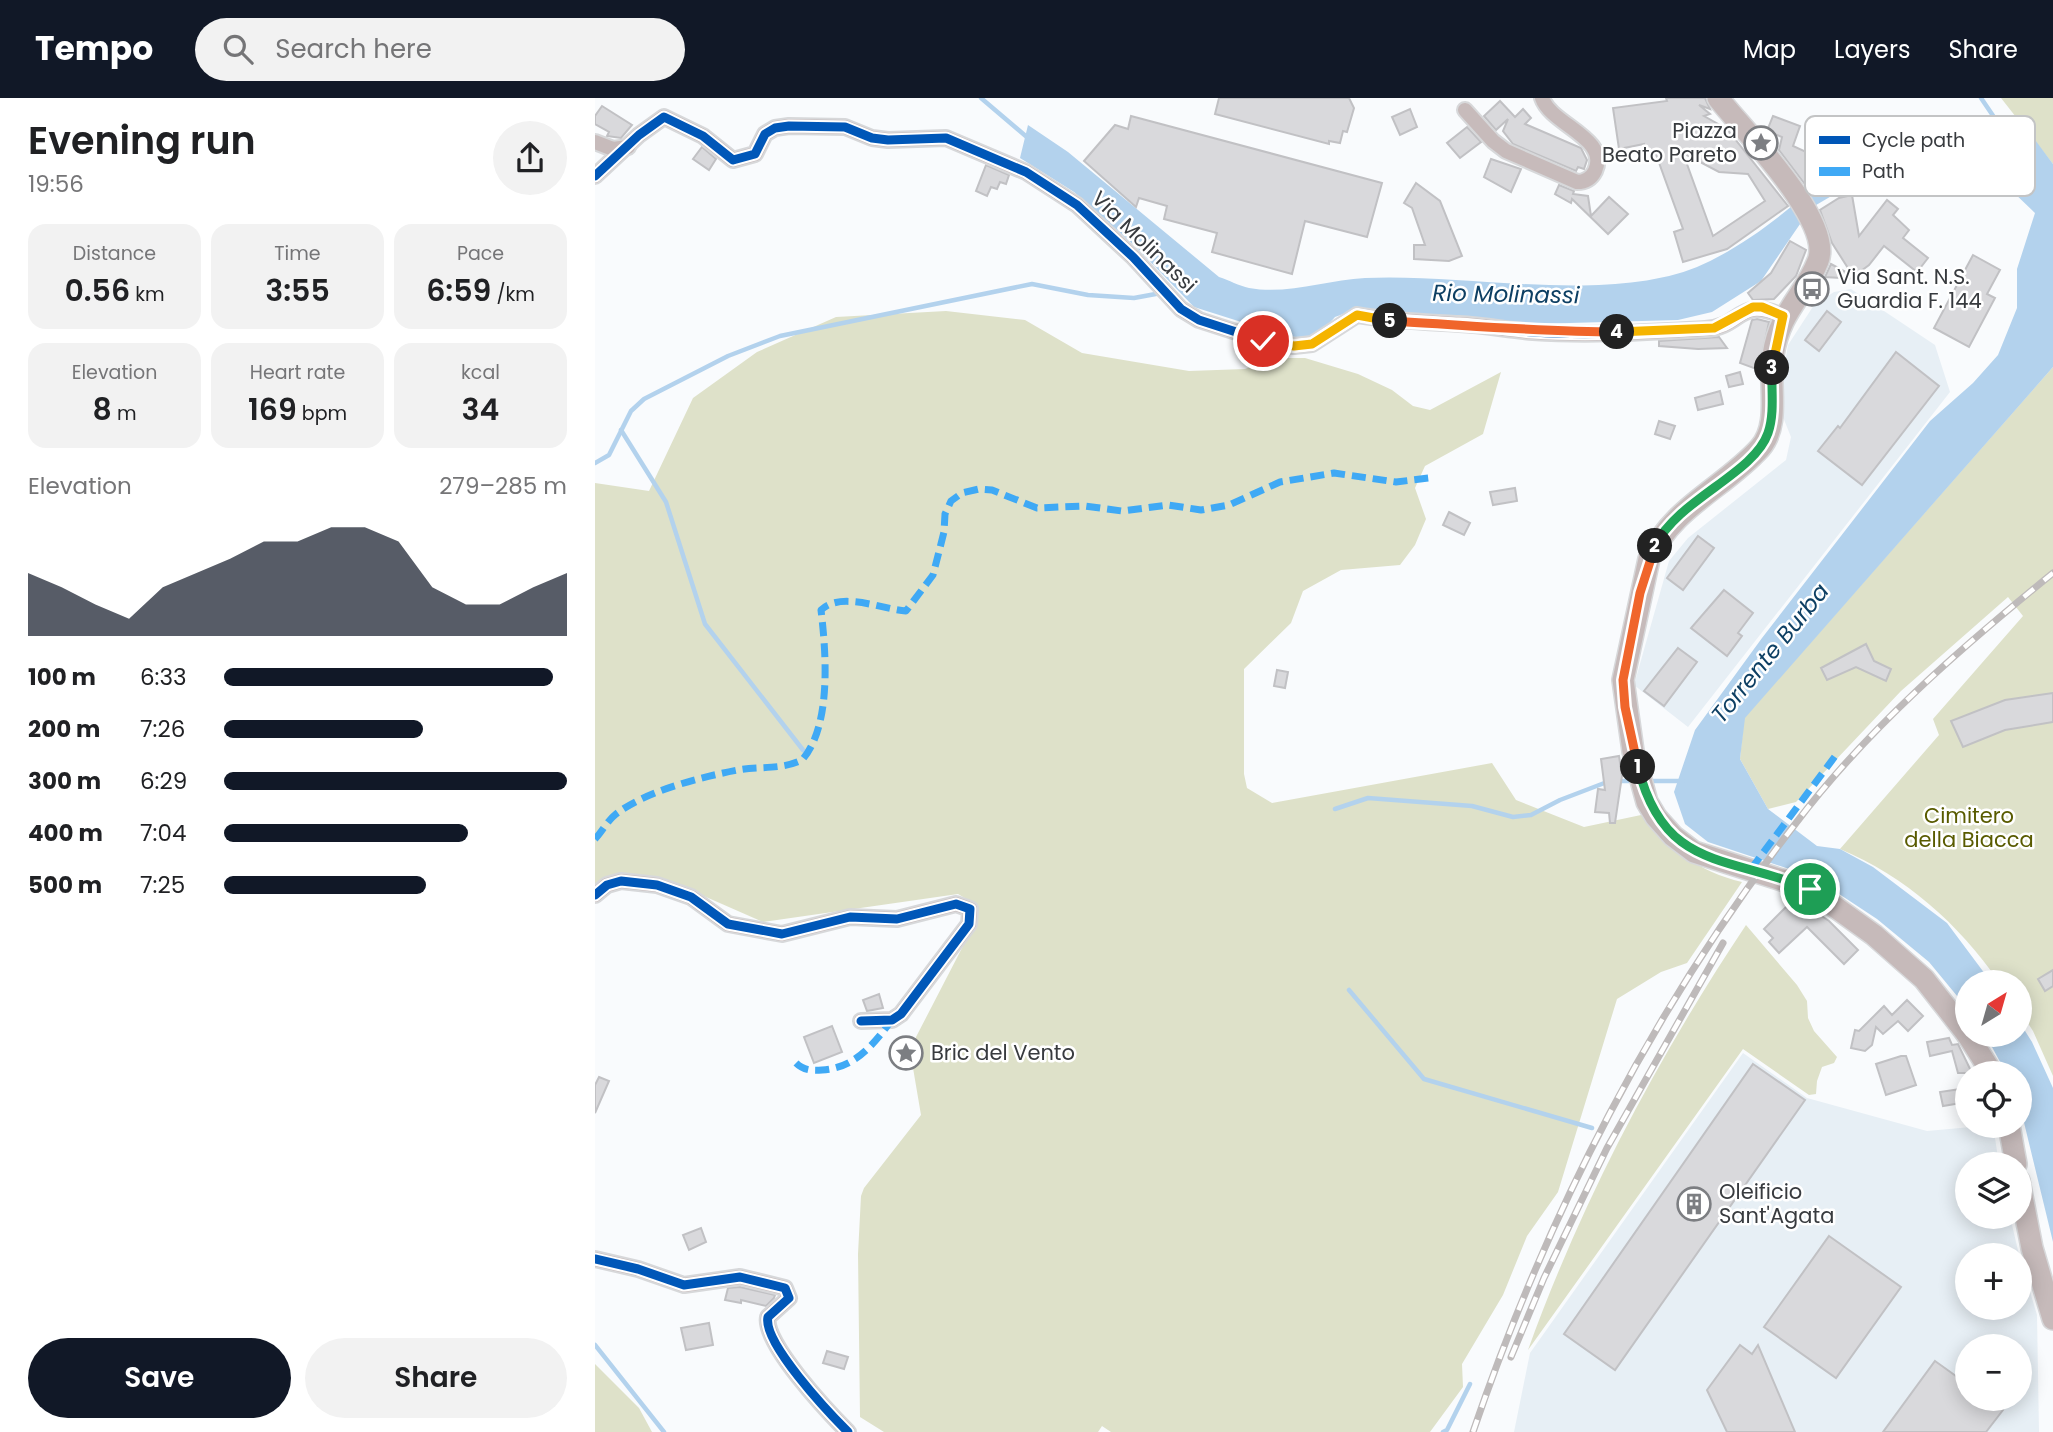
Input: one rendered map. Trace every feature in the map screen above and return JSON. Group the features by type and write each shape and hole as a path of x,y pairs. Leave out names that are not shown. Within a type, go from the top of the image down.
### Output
{"main road":[{"path":"1718,98 1795,193 1819,238 1819,258 1783,316 1773,353 1772,418 1765,441 1747,460 1688,505 1657,541 1649,559 1623,680 1625,707 1643,788 1647,802 1664,828 1694,852 1810,889 1874,935 1924,979 1955,1019"},
{"path":"2028,1229 2053,1318"}],"street":[{"path":"1465,110 1493,141 1506,151 1577,182 1583,182 1590,178 1596,166 1595,151 1584,135 1549,112 1542,98"},
{"name":"Via Molinassi","path":"628,148 639,135 664,117 703,136 733,160 755,154 765,134 775,128 789,126 845,127 871,138 888,140 946,138 1025,172 1077,205 1133,257 1181,309 1225,329 1294,346 1312,344 1357,315 1389,321 1460,324 1535,332 1671,332 1714,328 1753,307 1762,307 1783,316"},
{"path":"595,142 613,149 628,148"},
{"path":"595,176 628,148"},
{"path":"595,895 607,885 621,881 657,885 691,897 728,924 782,934 838,918 897,919 955,904 970,909 969,924 901,1014 892,1020 861,1021"},
{"path":"595,1259 638,1269 680,1284 740,1276 785,1288 789,1298 768,1317 770,1331 803,1385 848,1432"}],"shaded area":[{"path":"1851,289 1935,345 1950,392 1688,727 1634,685 1669,561 1688,538 1786,460 1791,437 1783,417 1782,380 1788,345 1814,305 1834,292"},
{"path":"1743,1053 1807,1098 1927,1131 1955,1128 1955,1138 1995,1138 1997,1152 1955,1152 1955,1229 2013,1229 2016,1243 1955,1243 1955,1320 2032,1320 2032,1298 2037,1315 2039,1432 1514,1432 1530,1353"}],"green space":[{"path":"2001,98 2053,98 2053,164 2035,141 2035,116 2015,116"},
{"path":"946,311 1025,320 1082,353 1189,371 1245,369 1276,358 1305,358 1358,374 1392,390 1413,406 1430,410 1501,372 1483,434 1425,466 1415,488 1426,519 1415,545 1400,565 1341,570 1303,591 1291,623 1244,669 1244,774 1247,788 1272,803 1492,763 1516,800 1584,827 1641,815 1686,857 1712,872 1742,882 1687,963 1661,972 1617,999 1558,1192 1527,1236 1503,1295 1462,1364 1463,1387 1430,1432 1111,1432 1102,1426 1098,1432 884,1432 860,1417 858,1254 861,1196 864,1188 921,1115 913,1068 916,1037 977,919 973,903 958,894 763,922 665,879 629,874 610,877 595,884 595,483 649,491 693,398 757,352 836,317"},
{"name":"Cimitero della Biacca","path":"2053,367 2053,1076 2032,1029 2032,970 1990,970 1966,940 1929,904 1887,873 1840,849 1939,735 1933,719 2023,616 2008,597 1901,691 1796,802 1768,809 1740,759 1744,718"},
{"path":"1746,925 1797,985 1807,1001 1808,1018 1814,1031 1837,1057 1834,1063 1822,1067 1816,1094 1809,1095 1743,1049 1528,1350 1572,1239 1624,1131 1682,1026"},
{"path":"595,1364 639,1408 652,1432 595,1432"}],"water":[{"path":"1028,125 1068,152 1219,277 1241,286 1263,290 1365,278 1620,284 1660,278 1697,267 1744,242 1805,195 1832,196 1811,208 1761,281 1712,312 1678,320 1533,324 1357,309 1335,317 1326,327 1308,338 1285,336 1194,307 1137,248 1074,192 1020,158"},
{"path":"2035,140 2053,164 2053,367 1745,718 1740,759 1768,809 1817,846 1840,849 1873,867 1947,923 1982,970 1955,970 1955,993 1929,962 1877,919 1833,890 1795,871 1708,842 1685,824 1674,792 1695,730 1762,638 1930,421 1973,383 1998,355 2017,308 2017,269 2035,213 2017,196 2035,196"},
{"path":"2032,1042 2053,1088 2053,1242 2028,1138 2032,1138 2032,1061 2000,1061 1992,1047 2032,1047"}],"building":[{"path":"1219,98 1349,98 1354,108 1347,132 1343,131 1340,143 1329,141 1329,144 1215,114"},
{"path":"1666,98 1705,98 1710,109 1699,105 1710,114 1704,116 1727,129 1788,206 1727,249 1683,262 1674,232 1683,229 1654,149 1645,154 1644,144 1619,149 1613,108 1667,101","holes":["1683,153 1719,172 1748,174 1765,201 1713,236"]},
{"path":"1500,101 1515,117 1523,109 1531,118 1525,124 1581,148 1587,160 1584,169 1578,167 1576,171 1513,144 1503,131 1508,119 1496,130 1484,116"},
{"path":"602,106 632,125 621,138 607,136 609,132 595,124 595,116"},
{"path":"1410,109 1417,127 1400,135 1392,117"},
{"path":"1131,116 1382,183 1367,237 1305,221 1292,274 1212,252 1217,233 1164,219 1167,206 1139,198 1136,207 1084,161 1115,125 1128,129"},
{"path":"1773,116 1800,126 1793,146 1805,151 1805,184 1779,150 1782,137 1767,131"},
{"path":"1467,127 1481,142 1460,158 1447,143"},
{"path":"702,147 716,159 709,170 693,159"},
{"path":"1491,159 1521,169 1511,192 1484,177"},
{"path":"986,165 1009,175 1006,184 1000,182 997,189 991,187 987,196 976,191"},
{"path":"1416,183 1440,201 1462,256 1449,261 1414,259 1414,245 1425,245 1412,208 1404,203"},
{"path":"1559,185 1574,191 1573,194 1588,196 1591,216 1609,197 1628,214 1608,234 1572,199 1571,203 1555,194"},
{"path":"1852,196 1859,236 1887,200 1898,209 1893,215 1909,230 1903,238 1928,258 1917,272 1884,246 1869,265 1853,277 1858,279 1825,277 1831,264 1853,276 1832,243 1820,210 1839,198"},
{"path":"1790,241 1806,250 1796,276 1774,299 1753,300 1748,293 1771,273"},
{"path":"1973,255 2000,270 1987,294 1995,298 1969,347 1934,328"},
{"path":"1827,311 1841,322 1819,351 1805,340"},
{"path":"1752,320 1769,322 1759,370 1740,363"},
{"path":"1719,337 1727,348 1659,346 1659,341"},
{"path":"1896,352 1939,386 1862,485 1818,451 1838,426 1840,428"},
{"path":"1740,372 1743,384 1729,387 1726,376"},
{"path":"1720,391 1723,404 1698,410 1695,398"},
{"path":"1659,421 1675,426 1670,439 1655,434"},
{"path":"1515,488 1517,501 1493,505 1490,492"},
{"path":"1449,512 1470,523 1464,535 1443,525"},
{"path":"1698,536 1714,548 1683,590 1667,578"},
{"path":"1724,590 1753,613 1738,633 1742,636 1727,656 1691,628"},
{"path":"1866,644 1874,661 1891,669 1886,681 1856,667 1827,680 1821,668"},
{"path":"1678,648 1697,662 1664,706 1644,691"},
{"path":"1277,670 1288,672 1285,688 1274,686"},
{"path":"2053,693 2053,722 2005,730 1963,747 1951,721 2005,700"},
{"path":"1619,756 1622,776 1615,823 1610,823 1609,813 1595,812 1598,789 1605,790 1601,759"},
{"path":"1795,898 1829,921 1858,950 1844,964 1807,927 1779,953 1769,942 1773,938 1764,929"},
{"path":"2053,970 2053,986 2045,991 2038,979"},
{"path":"879,994 883,1008 867,1011 863,1000"},
{"path":"1907,1000 1923,1016 1908,1031 1898,1021 1883,1034 1876,1027 1872,1045 1865,1051 1851,1048 1855,1030 1859,1031 1884,1006 1892,1015"},
{"path":"832,1026 842,1052 814,1063 804,1037"},
{"path":"1949,1038 1952,1045 1959,1047 1966,1061 1955,1062 1952,1051 1930,1056 1927,1042"},
{"path":"1906,1056 1916,1085 1886,1095 1876,1064"},
{"name":"Oleificio Sant'Agata","path":"1753,1064 1805,1100 1615,1370 1564,1334"},
{"path":"599,1077 609,1081 595,1113 595,1085"},
{"path":"1955,1090 1955,1104 1943,1106 1940,1092"},
{"path":"701,1228 706,1242 689,1250 683,1235"},
{"path":"1829,1236 1901,1287 1836,1378 1764,1327"},
{"path":"740,1287 775,1295 766,1306 741,1300 741,1303 725,1300 728,1288"},
{"path":"709,1323 713,1345 686,1350 681,1328"},
{"path":"1740,1345 1752,1354 1758,1345 1795,1432 1727,1432 1707,1390"},
{"path":"827,1351 848,1357 844,1369 823,1363"},
{"path":"1935,1361 1955,1375 1955,1411 2002,1411 1986,1432 1883,1432"}],"waterway":[{"name":"Rio Molinassi","path":"981,98 1028,138"},
{"name":"Torrente Burba","path":"1981,98 1993,116"},
{"path":"595,463 609,455 631,411 644,399 728,356 780,336 1032,284 1088,295 1134,298 1161,293"},
{"path":"621,430 666,502 705,624 803,750"},
{"path":"1615,781 1634,781"},
{"path":"1647,781 1683,781"},
{"path":"1335,809 1368,798 1472,806 1513,817 1531,815 1560,800 1607,782"},
{"path":"1349,990 1424,1079 1592,1128"},
{"path":"595,1345 664,1432"},
{"path":"1443,1432 1447,1430 1470,1384"}],"railway":[{"path":"1473,1432 1502,1351 1571,1192 1609,1114 1696,964 1796,823 1854,754 1917,690 2053,573"},
{"path":"1511,1357 1544,1278 1607,1148 1723,943"}],"marked path":[{"path":"595,839 616,814 658,792 723,773 787,765 802,760 812,746 823,709 825,667 821,610 829,605 850,601 906,611 933,575 944,532 945,514 951,501 962,493 979,489 992,490 1037,508 1085,506 1122,511 1168,505 1201,510 1229,505 1280,482 1334,473 1396,482 1429,478"},
{"path":"1751,869 1836,755"},
{"path":"796,1063 805,1069 815,1070 844,1065 862,1054 892,1020"}],"cycle path":[{"path":"595,176 639,135 664,117 703,136 733,160 755,154 765,134 775,128 789,126 845,127 872,138 888,140 946,138 1026,172 1077,205 1133,257 1181,309 1199,320 1264,341 1294,346 1312,344 1357,315 1576,334 1705,329 1718,327 1756,309 1783,316"},
{"path":"595,895 607,885 621,881 657,885 691,897 728,924 782,934 850,917 897,919 956,904 970,909 969,924 901,1014 892,1020 861,1021"},
{"path":"595,1259 638,1269 684,1285 740,1277 785,1288 789,1298 768,1317 775,1343 799,1377 848,1432"}],"place":[{"name":"Piazza Beato Pareto","path":"1761,143"},
{"name":"Via Sant. N.S. Guardia F. 144","path":"1812,289"},
{"name":"Bric del Vento","path":"906,1053"},
{"name":"Oleificio Sant'Agata","path":"1694,1204"}],"route":[{"path":"1263,341 1294,346 1312,344 1346,319 1357,315 1389,321 1460,324 1535,332 1671,332 1714,328 1753,307 1762,307 1783,316 1773,353 1772,418 1765,441 1747,460 1688,505 1657,541 1640,593 1638,618 1623,680 1633,751 1643,788 1647,802 1664,828 1694,852 1713,860 1784,878 1810,889"}]}
